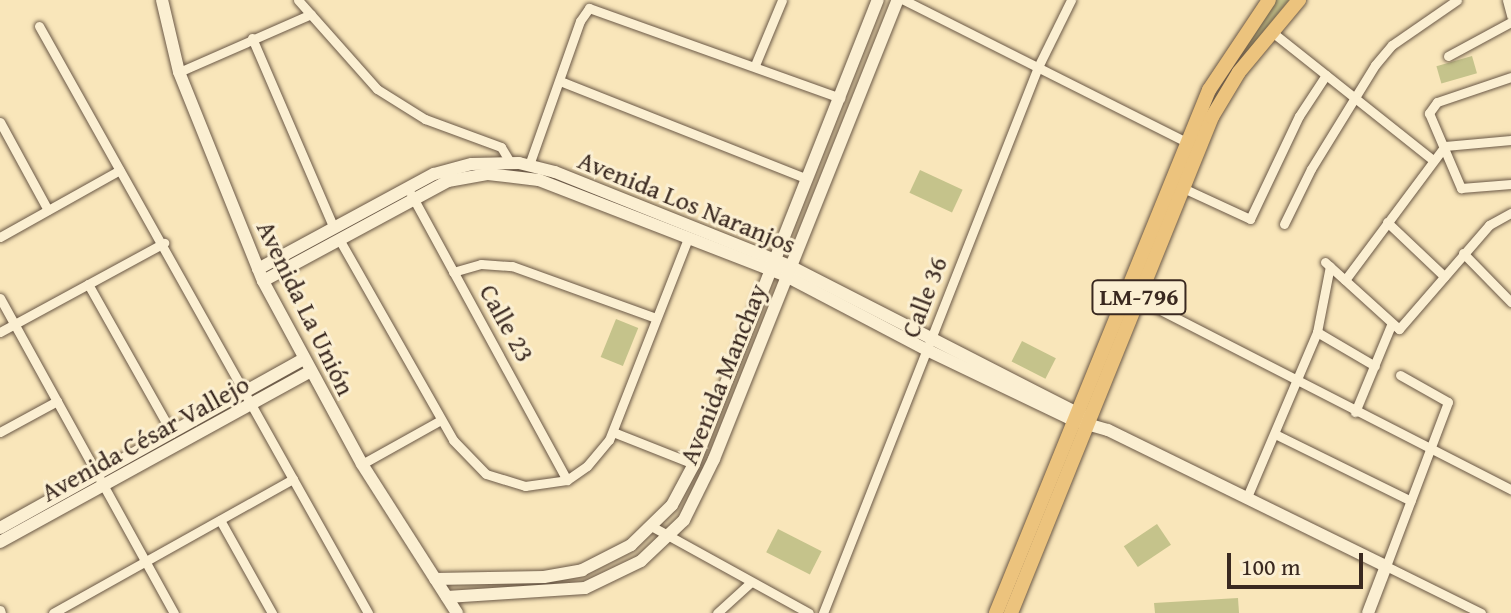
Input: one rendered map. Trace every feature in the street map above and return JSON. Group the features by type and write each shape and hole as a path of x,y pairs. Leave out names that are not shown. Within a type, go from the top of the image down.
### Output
{"main road":[{"name":"LM-796","path":"996,613 1079,417 1186,142 1221,68 1269,0"},
{"name":"LM-796","path":"1011,613 1079,417 1139,299 1220,102 1299,0"}],"street":[{"name":"Avenida La Unión","path":"162,0 179,72 260,275 362,464 457,613"},
{"path":"298,0 377,89 425,119 501,147 510,162"},
{"path":"755,65 782,0"},
{"name":"Avenida Manchay","path":"435,579 568,574 619,554 653,527 672,505 694,464 878,0"},
{"name":"Avenida Manchay","path":"447,597 576,590 632,567 667,539 699,492 898,0"},
{"path":"904,0 1186,142"},
{"name":"Calle 36","path":"823,613 1038,67 1071,0"},
{"path":"1284,224 1354,96 1392,45 1457,0"},
{"path":"1507,0 1511,15"},
{"path":"529,165 580,21 596,7 840,98"},
{"path":"179,72 311,14"},
{"path":"1448,56 1511,22"},
{"path":"39,26 164,243 368,613"},
{"path":"1272,32 1433,160"},
{"path":"252,38 336,234 439,421 491,477 525,486 567,480 596,457 613,432 688,238"},
{"path":"1183,188 1250,219 1299,116 1326,75"},
{"path":"1511,77 1432,106 1431,121 1464,190 1511,184"},
{"path":"560,81 807,179"},
{"path":"0,122 48,210"},
{"path":"1345,280 1445,146 1511,140"},
{"name":"Avenida Los Naranjos","path":"260,275 458,166 510,162 529,165 788,271 930,344 1481,613"},
{"path":"0,237 120,170"},
{"name":"Avenida Los Naranjos","path":"410,193 461,178 513,174 772,265"},
{"name":"Calle 23","path":"410,193 567,480"},
{"path":"1247,497 1277,435 1317,332 1328,264 1391,325 1403,328 1495,218 1511,213"},
{"path":"1387,222 1444,276"},
{"path":"0,332 164,243"},
{"path":"1463,253 1511,302"},
{"path":"453,272 481,264 512,266 656,318"},
{"path":"88,284 172,433"},
{"path":"0,298 174,613"},
{"path":"1139,299 1511,489"},
{"path":"1355,412 1391,325"},
{"path":"1317,332 1375,366"},
{"name":"Avenida César Vallejo","path":"0,542 172,433 304,359"},
{"name":"Avenida César Vallejo","path":"0,528 252,405 311,371"},
{"path":"1368,613 1448,402 1400,375"},
{"path":"0,432 57,401"},
{"path":"362,464 439,421"},
{"path":"613,432 694,464"},
{"path":"1277,435 1411,501"},
{"path":"53,613 293,479"},
{"path":"220,520 272,613"},
{"path":"653,527 667,539 809,613"},
{"path":"717,613 750,583"}],"shaded area":[{"path":"1274,0 1289,0 1208,100"},
{"path":"1472,56 1477,73 1441,84 1436,66"},
{"path":"920,170 963,190 952,213 909,193"},
{"path":"616,319 638,328 623,366 601,357"},
{"path":"1022,341 1056,358 1045,379 1012,361"},
{"path":"1157,524 1171,545 1138,567 1124,546"},
{"path":"778,529 822,551 810,574 766,552"},
{"path":"1238,598 1239,613 1155,613 1154,603"}]}
